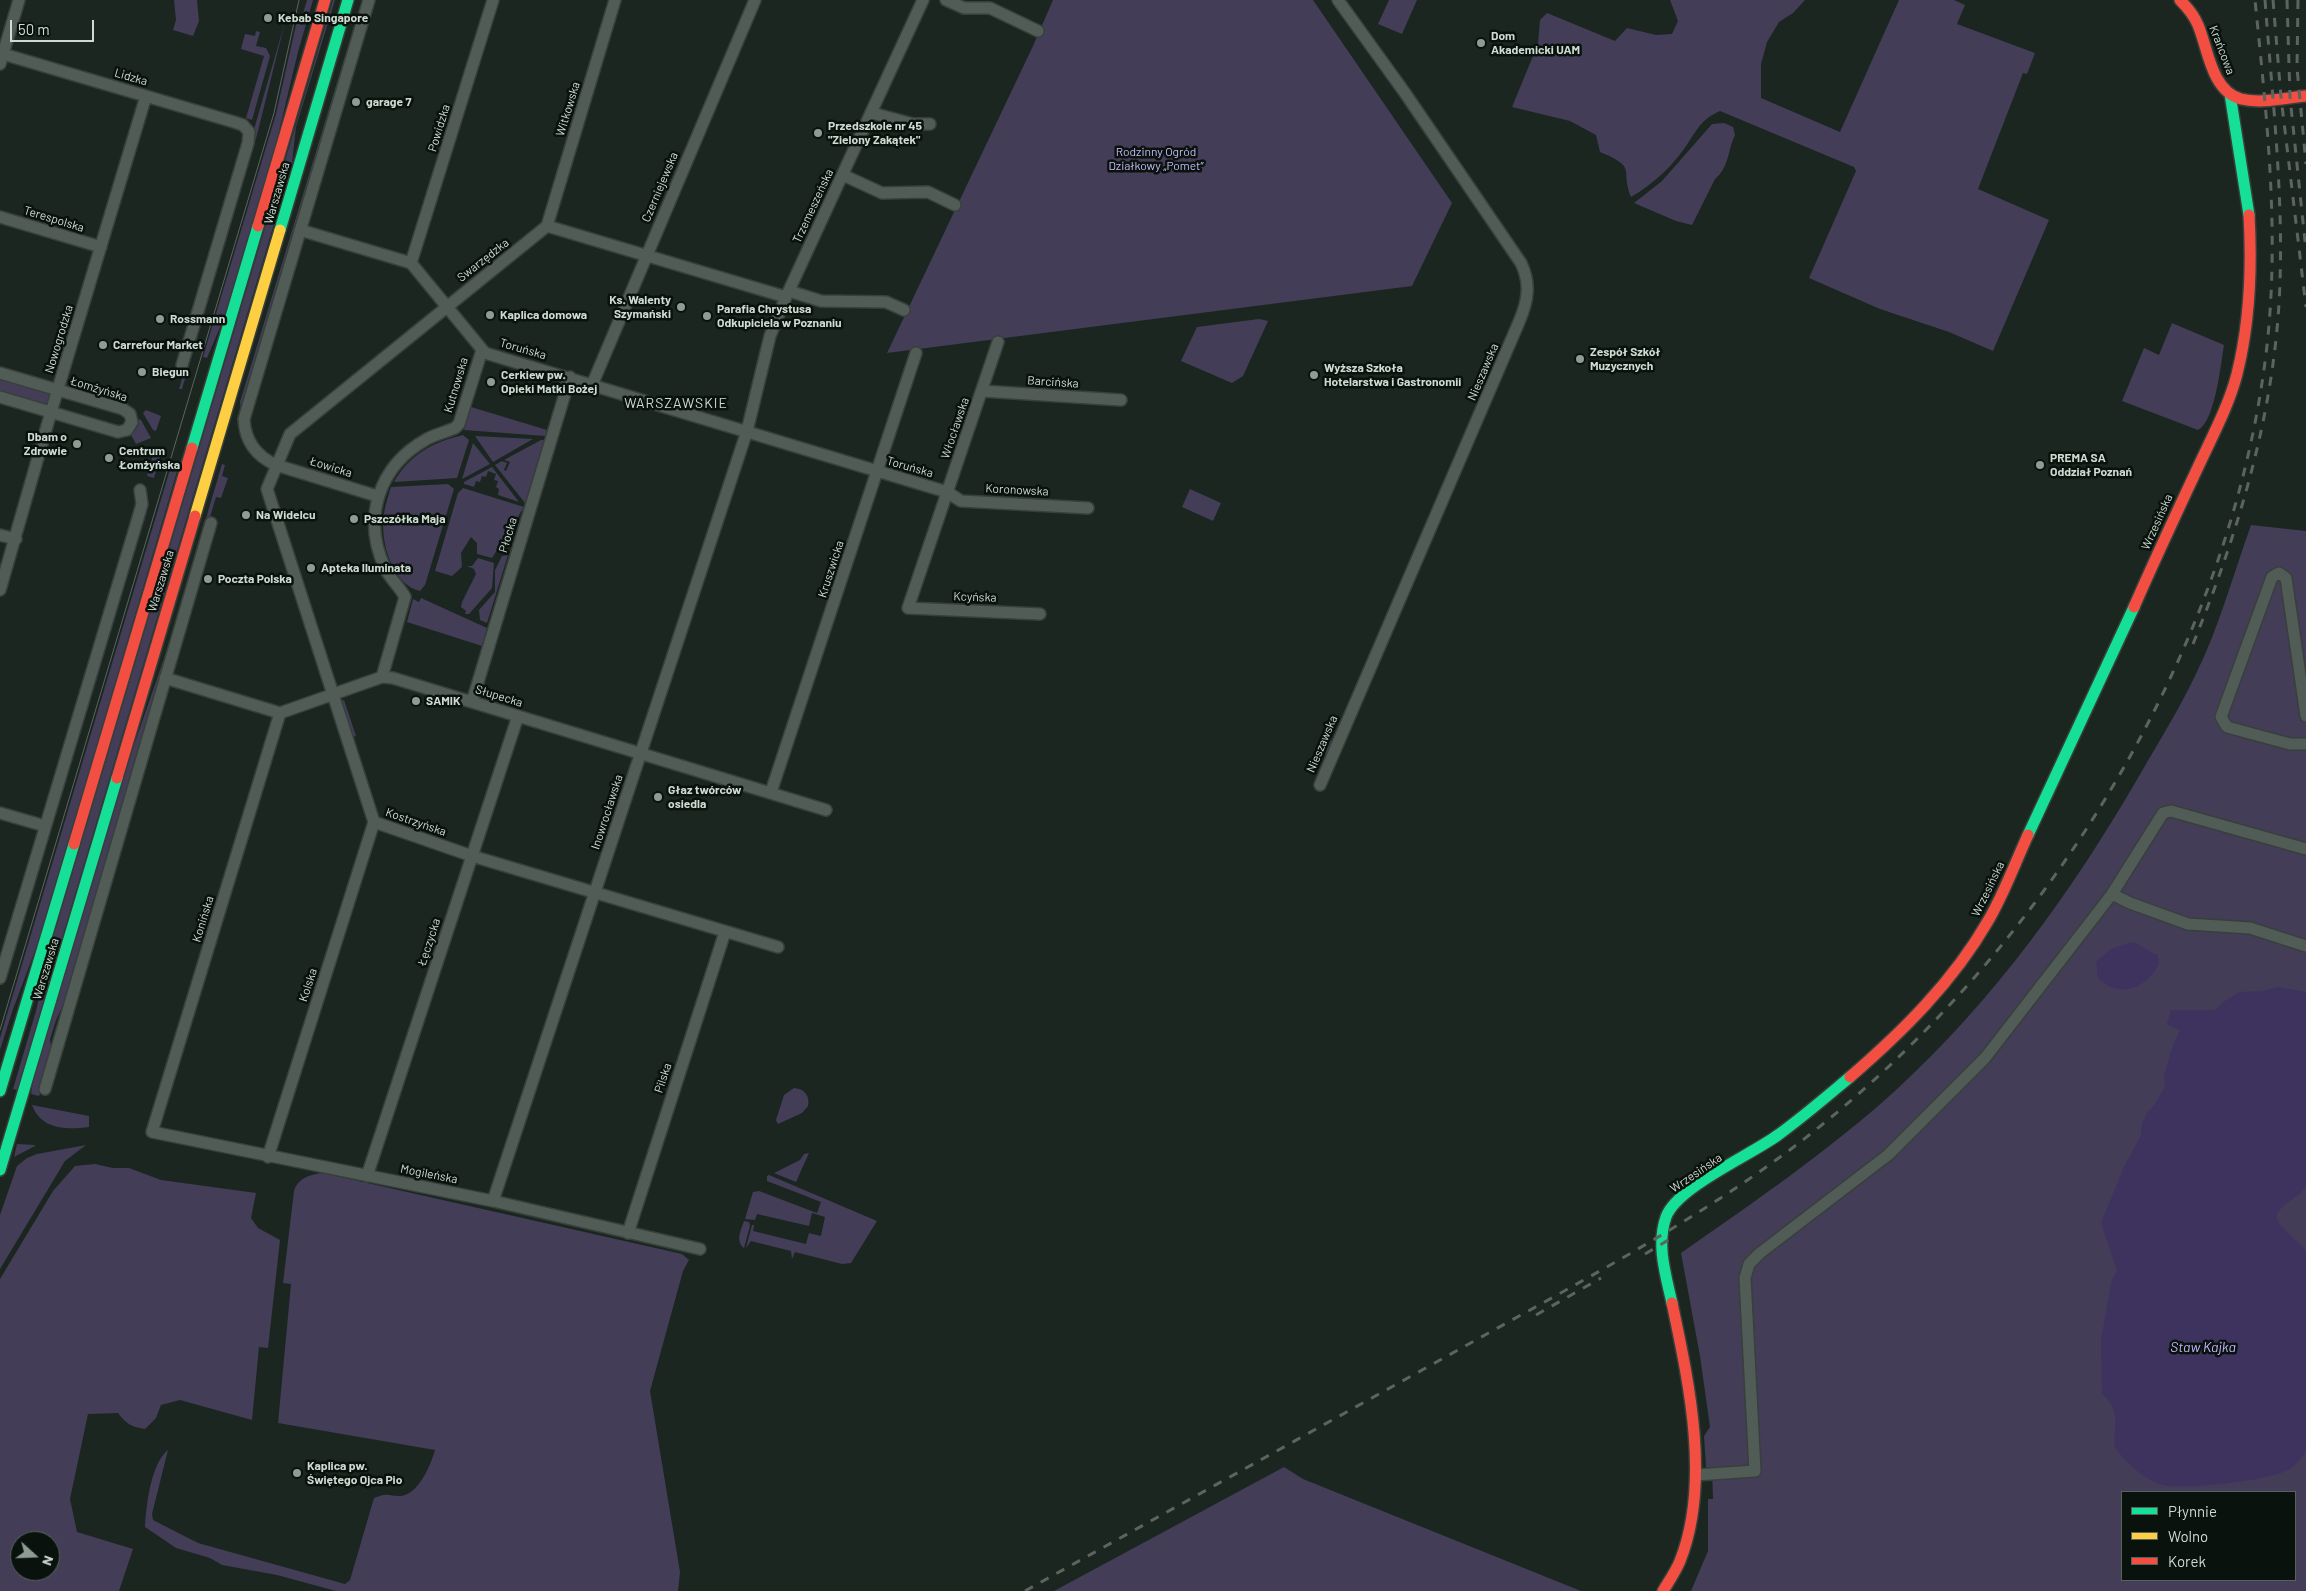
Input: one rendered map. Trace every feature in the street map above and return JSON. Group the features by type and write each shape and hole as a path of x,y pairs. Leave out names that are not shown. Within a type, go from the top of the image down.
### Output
{"main road":[{"name":"Warszawska","path":"0,1090 325,0"},
{"name":"Warszawska","path":"0,1170 5,1137 348,0"},
{"name":"Krańcowa","path":"2180,0 2197,23 2216,76 2230,94 2244,100 2306,96"},
{"name":"Wrzesińska","path":"1663,1591 1677,1571 1686,1550 1692,1524 1696,1475 1680,1344 1662,1248 1666,1218 1676,1201 1775,1138 1878,1052 1923,1006 1950,974 1975,944 1989,920 2209,443 2237,374 2242,345 2250,264 2246,189 2230,94"}],"street":[{"path":"2,59 19,0"},
{"path":"276,465 263,459 256,452 249,441 244,419 369,0"},
{"name":"Powidzka","path":"411,264 492,0"},
{"name":"Witkowska","path":"547,226 616,0"},
{"name":"Czerniejewska","path":"592,385 755,0"},
{"name":"Trzemeszeńska","path":"747,431 770,336 923,0"},
{"path":"946,0 964,8 990,8 1038,31"},
{"name":"Nieszawska","path":"1320,784 1522,315 1528,292 1528,279 1521,263 1405,93 1338,0"},
{"name":"Lidzka","path":"2,59 146,96 243,125 249,132 248,143 182,365"},
{"name":"Nowogrodzka","path":"0,590 57,390 146,96"},
{"path":"872,113 913,124 930,124"},
{"path":"842,175 882,193 928,192 955,205"},
{"name":"Terespolska","path":"0,217 101,247"},
{"path":"547,226 646,256 788,294 821,301 886,302 904,310"},
{"name":"Swarzędzka","path":"267,489 290,434 547,226"},
{"path":"300,230 411,264"},
{"name":"Toruńska","path":"411,264 448,305 485,352 946,492"},
{"name":"Włocławska","path":"908,608 998,342"},
{"name":"Kutnowska","path":"382,677 405,597 386,570 379,550 374,526 377,496 402,458 427,439 455,428 458,424 482,350"},
{"name":"Kruszwicka","path":"771,792 916,353"},
{"name":"Łomżyńska","path":"0,373 126,410 132,417 131,426 127,430 118,432 0,397"},
{"name":"Płocka","path":"472,702 570,377"},
{"name":"Barcińska","path":"982,391 1121,400"},
{"name":"Inowrocławska","path":"493,1201 747,431"},
{"name":"Łowicka","path":"276,465 377,496"},
{"name":"Kostrzyńska","path":"267,489 374,822 472,856 595,891 725,932 778,946"},
{"path":"0,978 138,518 142,504 140,490"},
{"name":"Koronowska","path":"946,492 961,501 1088,508"},
{"path":"45,1089 211,523"},
{"path":"0,534 16,539"},
{"path":"2306,716 2286,578 2279,573 2272,577 2221,717 2227,727 2290,744 2306,744"},
{"name":"Kcyńska","path":"908,608 1040,614"},
{"path":"165,678 280,713 382,677"},
{"name":"Słupecka","path":"382,677 394,678 826,810"},
{"name":"Konińska","path":"152,1132 280,713"},
{"name":"Łęczycka","path":"367,1176 518,716"},
{"path":"1696,1475 1756,1471 1745,1314 1745,1278 1749,1264 1760,1253 1888,1155 1985,1058 2112,894 2167,811 2306,849"},
{"path":"0,813 45,826"},
{"name":"Kolska","path":"268,1157 374,822"},
{"path":"2112,894 2130,903 2188,924 2250,928 2306,946"},
{"name":"Pilska","path":"628,1233 725,932"},
{"name":"Mogileńska","path":"152,1132 493,1201 700,1249"}],"green space":[{"path":"174,0 197,0 199,21 193,36 173,30 176,20"},
{"path":"307,0 313,0 298,52 274,152 224,318 207,358 203,357 276,114 298,16 302,17"},
{"path":"333,0 335,0 296,127 292,163 17,1090 13,1089 36,1011 52,941"},
{"path":"362,0 364,0 241,410 240,402"},
{"name":"Rodzinny Ogród Działkowy „Pomet”","path":"1053,0 1313,0 1452,203 1412,286 887,353"},
{"path":"1389,0 1417,0 1402,34 1378,24"},
{"path":"1670,0 1805,0 1793,13 1779,22 1767,42 1761,64 1761,98 1840,132 1899,0 1954,0 1965,5 1957,24 2035,53 2027,74 2023,73 1978,189 2049,220 1993,351 1949,332 1880,309 1809,278 1856,171 1854,167 1720,111 1702,123 1678,157 1664,172 1631,197 1624,166 1612,157 1600,152 1596,135 1570,121 1512,107 1538,44 1540,20 1547,13 1615,41 1627,28 1656,35 1672,34 1678,21"},
{"path":"285,22 257,135 182,389 179,389"},
{"path":"256,31 260,32 256,46 266,48 270,56 252,120 246,118 264,56 241,49 245,34 255,36"},
{"path":"1724,123 1733,127 1735,135 1726,164 1720,175 1715,179 1692,225 1676,221 1634,203 1662,181 1712,124"},
{"path":"1259,319 1268,321 1243,376 1232,383 1181,361 1197,327"},
{"path":"2172,323 2224,345 2213,404 2204,425 2198,430 2122,401 2144,348 2159,355"},
{"path":"0,376 48,392 51,396 49,403 43,404 0,391"},
{"path":"471,407 547,430 545,436 464,430"},
{"path":"146,410 161,416 156,431 153,430 143,413"},
{"path":"139,419 151,438 136,444 131,435 138,426"},
{"path":"463,435 469,440 457,478 394,482 407,464 423,451"},
{"path":"475,436 533,439 493,462"},
{"path":"544,440 525,503 495,465 502,461 507,463 504,470 506,471 510,462 504,460"},
{"path":"473,443 490,464 462,479"},
{"path":"153,455 160,457 154,478 147,476"},
{"path":"222,464 225,465 222,476 228,478 221,498 216,497 64,1003 50,1039 51,1047 38,1089 41,1091 39,1096 31,1094 33,1081 132,751 170,641"},
{"path":"171,466 178,468 43,929 0,1050 0,1038"},
{"path":"492,467 519,502 498,495 499,489 496,487 498,481 494,480 496,474 488,471 486,477 482,476 480,482 476,481 474,487 464,484 464,482"},
{"path":"448,484 454,489 425,585 420,591 403,582 388,555 383,525 387,501 391,487"},
{"path":"463,488 524,507 492,558 477,554 477,543 471,537 461,553 462,567 452,576 435,571 458,493"},
{"path":"1190,489 1221,503 1213,521 1182,507"},
{"path":"2251,525 2306,531 2306,1591 1691,1591 1708,1551 1708,1499 1713,1499 1712,1467 1706,1467 1704,1436 1710,1427 1700,1356 1681,1253 1791,1175 1871,1112 1932,1055 2000,980 2061,900 2116,815 2195,676 2204,658"},
{"path":"508,555 487,623 480,620 479,610 495,592 495,570 502,556"},
{"path":"478,558 494,563 492,588 469,614 465,614 466,611 461,607 462,602 476,574 474,569 467,566 472,566"},
{"path":"421,598 487,628 482,646 407,622 413,599 419,602"},
{"path":"344,700 356,736 352,737 341,701"},
{"path":"1323,730 1331,738 1326,759"},
{"path":"794,1088 806,1094 808,1106 802,1113 778,1124 776,1120 784,1095"},
{"path":"32,1105 89,1116 89,1127 64,1128 48,1124 36,1113"},
{"path":"17,1144 35,1145 35,1146 14,1157"},
{"path":"86,1145 65,1161 0,1269 0,1215 17,1166 27,1158 37,1154"},
{"path":"809,1153 796,1182 774,1173 800,1160 804,1154"},
{"path":"95,1164 113,1168 129,1168 161,1180 256,1193 251,1218 258,1228 280,1240 268,1348 259,1347 252,1420 180,1400 161,1405 156,1418 145,1429 130,1424 118,1413 88,1414 70,1499 77,1532 133,1549 119,1591 0,1591 0,1279 53,1191 75,1166"},
{"path":"323,1173 682,1254 689,1260 683,1271 650,1391 680,1572 678,1591 336,1591 277,1575 222,1565 210,1558 176,1548 145,1527 150,1486 157,1465 168,1450 152,1514 153,1520 198,1543 345,1584 350,1580 374,1498 385,1495 401,1496 407,1494 419,1484 431,1463 435,1450 278,1423 291,1284 283,1283 294,1191 302,1180 314,1174"},
{"path":"769,1175 877,1221 851,1263 842,1264 795,1252 792,1259 791,1251 751,1241 746,1248 752,1225 754,1225 753,1231 806,1244 809,1233 821,1236 825,1217 812,1213 809,1226 757,1214 755,1220 745,1219 753,1192 759,1191 817,1213 821,1202 767,1181 767,1176"},
{"path":"744,1221 749,1222 750,1226 744,1248 739,1239"},
{"path":"1284,1467 1303,1479 1581,1591 1054,1591"}],"water":[{"path":"2131,942 2158,955 2159,964 2154,973 2140,985 2132,988 2115,988 2106,984 2098,978 2096,962 2111,949"},
{"name":"Staw Kajka","path":"2278,987 2306,992 2306,1185 2300,1194 2283,1206 2277,1215 2277,1219 2283,1228 2306,1251 2306,1451 2291,1469 2262,1478 2204,1486 2170,1486 2159,1484 2146,1478 2135,1469 2115,1448 2114,1412 2108,1400 2102,1394 2101,1340 2112,1279 2117,1271 2101,1223 2123,1169 2141,1135 2142,1124 2147,1113 2155,1104 2165,1086 2164,1075 2172,1048 2180,1030 2167,1024 2171,1010 2215,1010 2226,1000 2240,992 2263,991"}],"tram line":[{"path":"0,1030 274,113 299,0"}],"railway":[{"path":"1025,1591 1590,1277 1671,1230 1749,1179 1787,1152 1876,1078 1959,994 2035,902 2103,803 2161,698 2208,588 2243,476 2265,362 2270,317 2272,271 2268,135 2255,0"},
{"path":"2193,644 2226,556 2253,467 2263,421 2277,329 2281,247 2280,212 2265,0"},
{"path":"2273,0 2281,97 2306,307"},
{"path":"2287,0 2290,97 2306,251"},
{"path":"2298,0 2297,68 2306,164"},
{"path":"1645,1254 1675,1236"},
{"path":"1536,1315 1601,1278"}],"traffic: fast":[{"path":"280,230 348,0"},
{"path":"2230,94 2249,215"},
{"path":"192,448 258,226"},
{"path":"2028,835 2134,607"},
{"path":"0,1170 117,778"},
{"path":"0,1091 74,844"},
{"path":"1672,1303 1663,1260 1662,1238 1666,1217 1673,1206 1684,1194 1699,1183 1778,1135 1850,1077"}],"traffic: slow":[{"path":"195,516 280,230"}],"traffic: jam":[{"path":"258,226 325,0"},
{"path":"2180,0 2196,21 2217,78 2231,94 2241,99 2257,101 2306,96"},
{"path":"2134,607 2234,386 2245,335 2249,295 2249,215"},
{"path":"74,844 192,448"},
{"path":"117,778 195,516"},
{"path":"1850,1077 1907,1024 1959,965 1994,911 2028,835"},
{"path":"1663,1591 1680,1561 1689,1531 1694,1499 1696,1466 1690,1399 1672,1303"}],"place":[{"name":"Kebab Singapore","path":"268,18"},
{"name":"Dom Akademicki UAM","path":"1481,43"},
{"name":"garage 7","path":"356,102"},
{"name":"Przedszkole nr 45 \"Zielony Zakątek\"","path":"818,133"},
{"name":"Ks. Walenty Szymański","path":"681,307"},
{"name":"Kaplica domowa","path":"490,315"},
{"name":"Parafia Chrystusa Odkupiciela w Poznaniu","path":"707,316"},
{"name":"Rossmann","path":"160,319"},
{"name":"Carrefour Market","path":"103,345"},
{"name":"Zespół Szkół Muzycznych","path":"1580,359"},
{"name":"Biegun","path":"142,372"},
{"name":"Wyższa Szkoła Hotelarstwa i Gastronomii","path":"1314,375"},
{"name":"Cerkiew pw. Opieki Matki Bożej","path":"491,382"},
{"name":"Dbam o Zdrowie","path":"77,444"},
{"name":"Centrum Łomżyńska","path":"109,458"},
{"name":"PREMA SA Oddział Poznań","path":"2040,465"},
{"name":"Na Widelcu","path":"246,515"},
{"name":"Pszczółka Maja","path":"354,519"},
{"name":"Apteka Iluminata","path":"311,568"},
{"name":"Poczta Polska","path":"208,579"},
{"name":"SAMIK","path":"416,701"},
{"name":"Głaz twórców osiedla","path":"658,797"},
{"name":"Kaplica pw. Świętego Ojca Pio","path":"297,1473"}],"district":[{"name":"WARSZAWSKIE","path":"676,403"}]}
